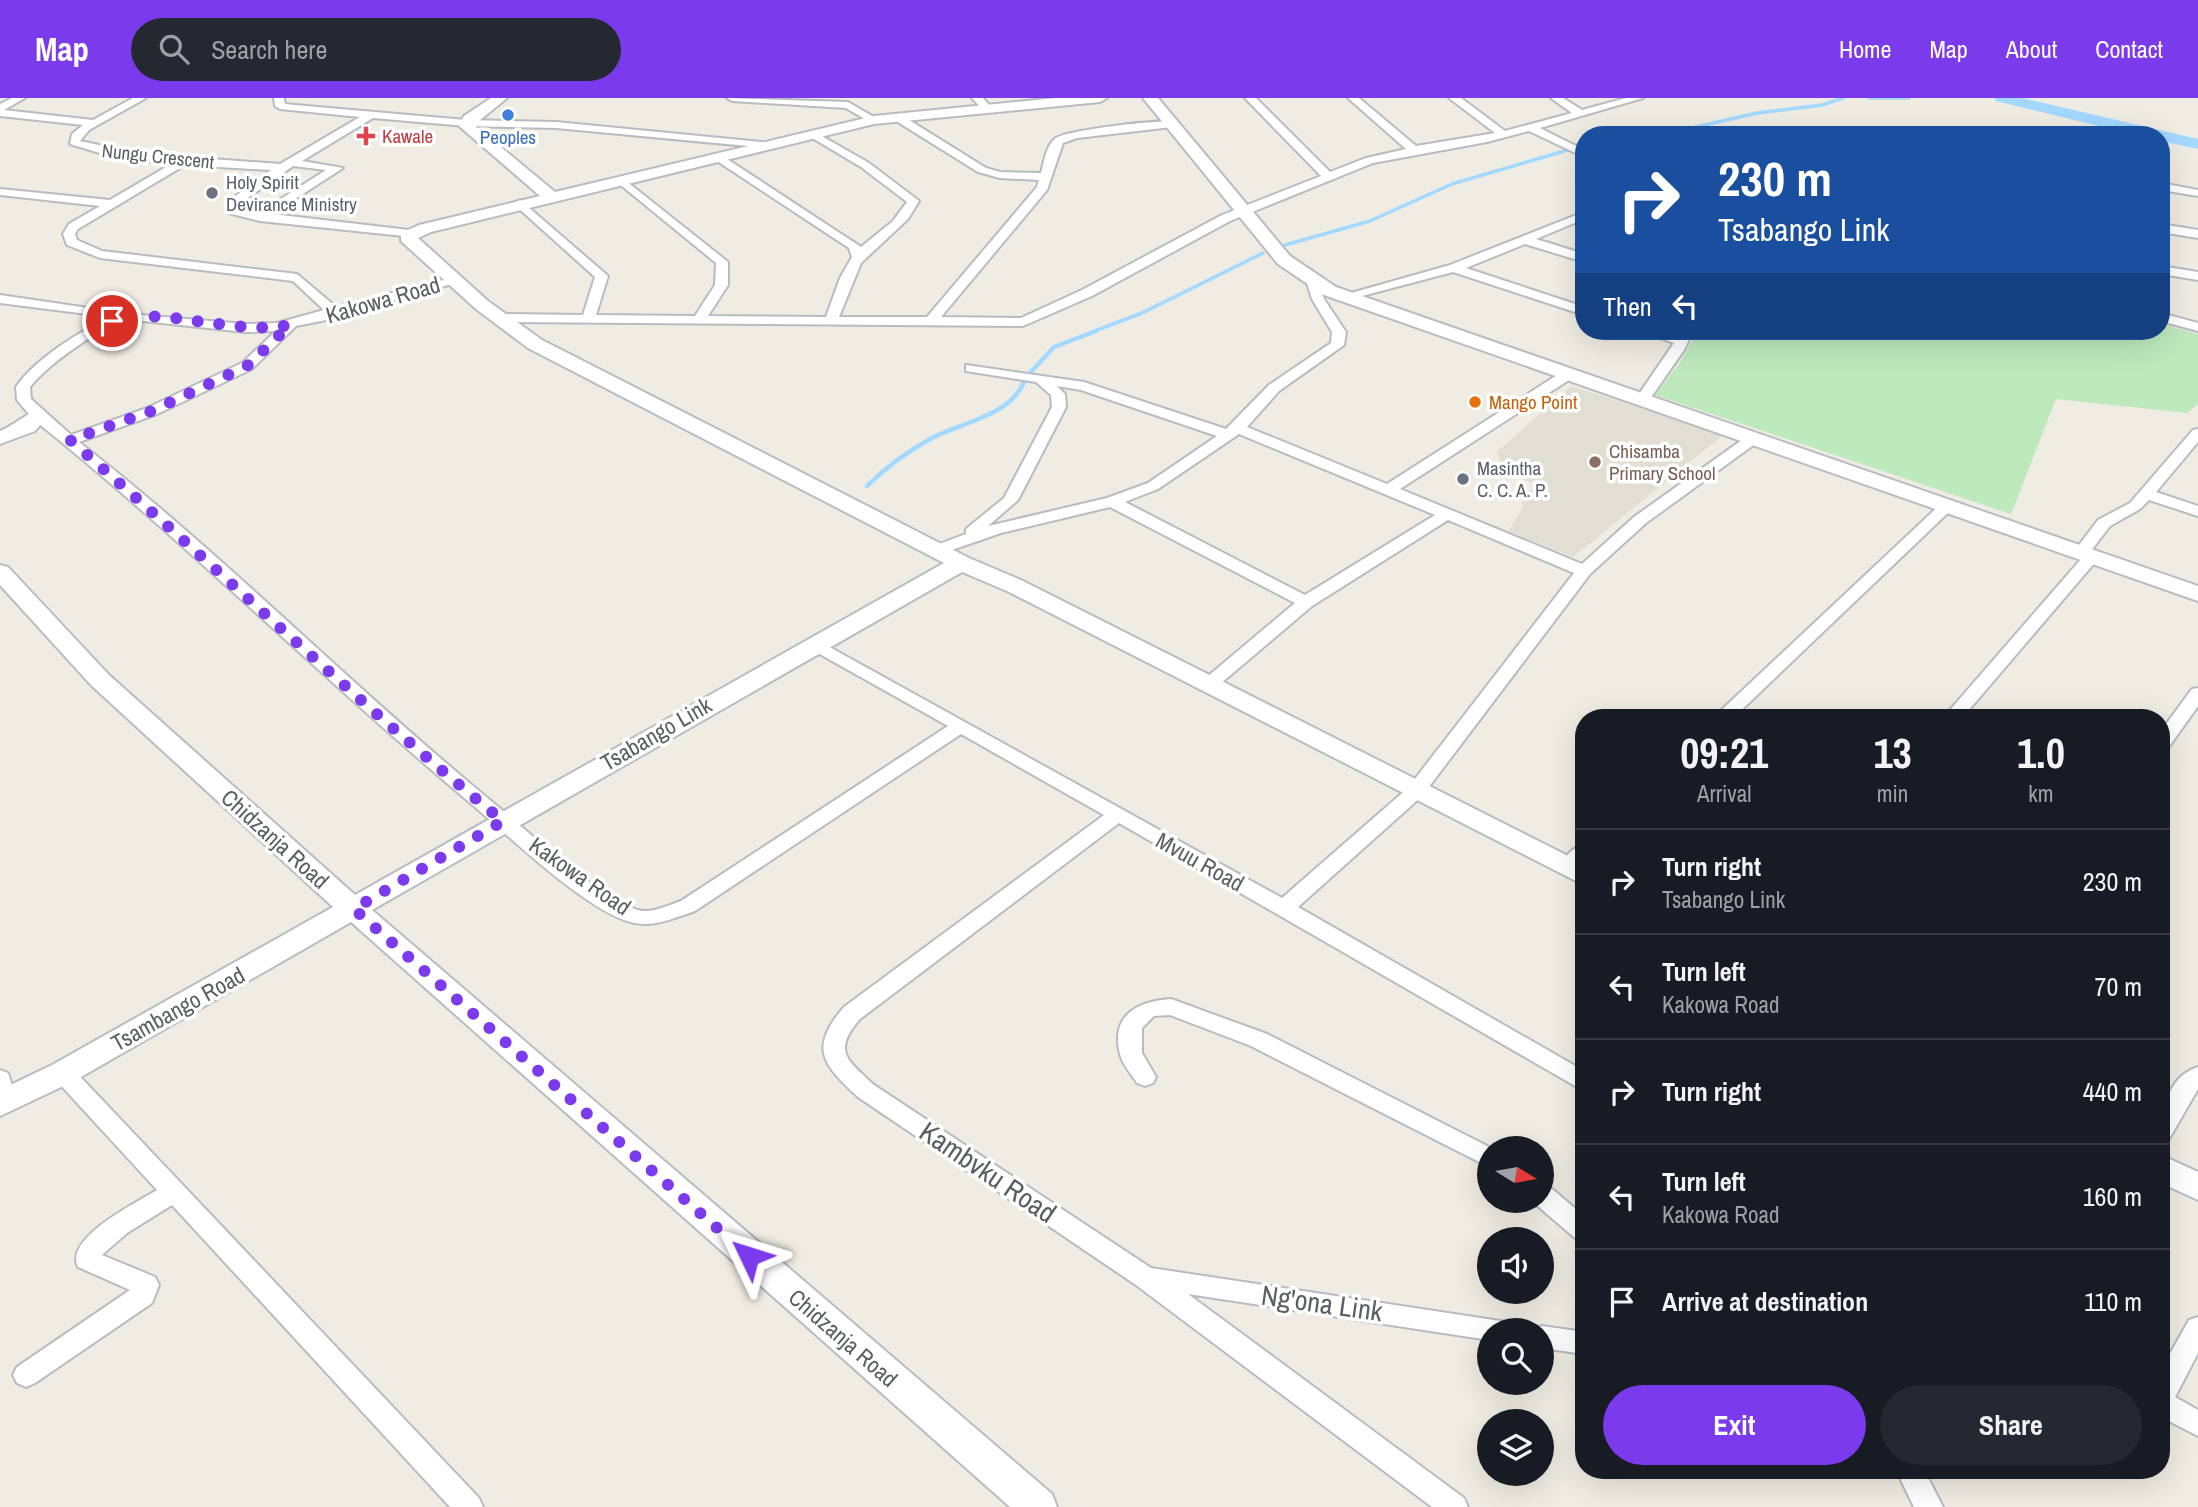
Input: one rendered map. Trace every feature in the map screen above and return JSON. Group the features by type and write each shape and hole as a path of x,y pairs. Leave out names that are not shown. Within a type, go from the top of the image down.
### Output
{"street":[{"path":"0,108 20,98"},
{"name":"Nungu Crescent","path":"141,98 77,134 74,142 105,151 185,160 337,168 260,217"},
{"path":"279,98 278,104 285,107 466,123 556,125 768,145"},
{"path":"466,123 500,98"},
{"path":"732,98 848,105 874,120"},
{"path":"370,115 288,165 231,206 235,212 409,234 520,204 874,120 982,103 1100,98"},
{"path":"1150,98 1284,260 1313,283 1343,297 2198,594"},
{"path":"1250,98 1328,176"},
{"path":"1353,98 1413,150"},
{"path":"1454,98 1504,135"},
{"path":"1556,98 1581,114"},
{"path":"498,318 1023,322 1087,293 1191,235 1370,160 1504,135 1638,98"},
{"path":"0,113 94,123"},
{"path":"897,117 982,170 1000,175 1047,177"},
{"path":"466,123 493,150 552,197"},
{"path":"930,322 1034,200 1047,177 1055,145 1068,137 1171,124"},
{"path":"1532,128 1575,150"},
{"path":"813,134 865,165 913,201 904,216 858,257 842,286 831,320"},
{"path":"717,157 854,246 858,257"},
{"path":"185,160 73,227 69,234 71,242 100,254 297,278 336,314"},
{"path":"621,180 722,262 726,272 725,281 699,319"},
{"path":"2170,188 2198,193"},
{"path":"1,193 110,203"},
{"path":"520,204 602,276 588,320"},
{"path":"1343,297 1454,268 1575,219"},
{"path":"2170,229 2198,234"},
{"path":"409,234 408,240 519,335 613,386 937,550 959,553 1015,586 1415,792 1575,864"},
{"path":"1526,240 1575,255"},
{"path":"1454,268 1575,308"},
{"path":"2170,271 2198,276"},
{"name":"Kakowa Road","path":"453,280 290,325 245,328 131,316 104,325 33,374 23,387 24,400 38,416 70,440 171,528 405,741 503,821 617,908 648,919 668,915 688,906 961,726"},
{"path":"959,553 996,529 1112,502 1161,481 1233,432 1274,388 1337,345 1339,332 1318,299 1313,283"},
{"path":"0,299 131,316"},
{"path":"2170,319 2198,327"},
{"path":"70,440 152,411 247,366 290,325"},
{"path":"1642,400 1681,340"},
{"path":"971,368 1098,390 1233,432 1390,489 1584,571"},
{"path":"1390,489 1567,375"},
{"path":"959,553 1010,500 1046,435 1059,400 1054,388 1040,379"},
{"path":"0,438 28,427 38,416"},
{"path":"1284,908 1415,792 1584,571 1640,520 1754,438"},
{"path":"1959,709 2086,555 2104,523 2136,506 2195,439"},
{"path":"2147,494 2198,510"},
{"path":"1112,502 1306,602"},
{"path":"1731,709 1948,505"},
{"path":"1207,686 1306,602 1447,514"},
{"name":"Tsabango Link","path":"354,909 815,644 959,553"},
{"name":"Chidzanja Road","path":"0,572 100,680 354,909 1038,1507"},
{"name":"Mvuu Road","path":"815,644 1116,816 1284,908 1575,1077"},
{"path":"2170,732 2198,693"},
{"name":"Kambvku Road","path":"1116,816 852,1013 841,1024 831,1048 834,1061 866,1090 1145,1277 1427,1496 1454,1507"},
{"name":"Tsambango Road","path":"2,1095 63,1073 354,909"},
{"path":"1145,1077 1131,1054 1131,1028 1138,1016 1149,1009 1171,1007 1259,1040 1477,1152"},
{"path":"63,1073 469,1507"},
{"path":"2170,1116 2186,1086 2198,1076"},
{"path":"2170,1173 2198,1187"},
{"path":"26,1375 144,1295 146,1285 87,1260 88,1252 118,1226 173,1192"},
{"path":"1554,1205 1575,1223"},
{"name":"Ng'ona Link","path":"1145,1277 1477,1327"},
{"path":"2170,1379 2198,1328"},
{"path":"1554,1339 1575,1342"},
{"path":"2170,1408 2198,1424"},
{"path":"1915,1479 1929,1507"}],"shaded area":[{"name":"Chisamba Primary School","path":"1571,386 1723,435 1573,557 1508,531 1524,506 1521,503 1536,484 1504,472 1497,452"}],"green space":[{"path":"2170,326 2198,334 2198,404 2187,413 2056,399 2011,514 1655,395 1679,364 1693,340 2170,340"}],"waterway":[{"path":"1700,126 1757,113 1822,105 1843,98"},
{"path":"1869,98 1909,98"},
{"path":"2002,98 2120,126"},
{"path":"2170,138 2198,144"},
{"path":"1285,245 1370,221 1452,184 1571,149"},
{"path":"1092,332 1142,313 1263,253"},
{"path":"1028,375 1054,347 1096,331"},
{"path":"867,486 923,443 997,410 1018,392 1025,380"}],"place":[{"name":"Peoples","path":"508,115"},
{"name":"Kawale","path":"366,136"},
{"name":"Holy Spirit Devirance Ministry","path":"212,193"},
{"name":"Mango Point","path":"1475,402"},
{"name":"Chisamba Primary School","path":"1595,462"},
{"name":"Masintha C. C. A. P.","path":"1463,479"}],"route":[{"path":"112,321 131,316 245,328 290,325 247,366 211,385 152,411 142,412 70,440 405,741 503,821 354,909 749,1256"}]}
